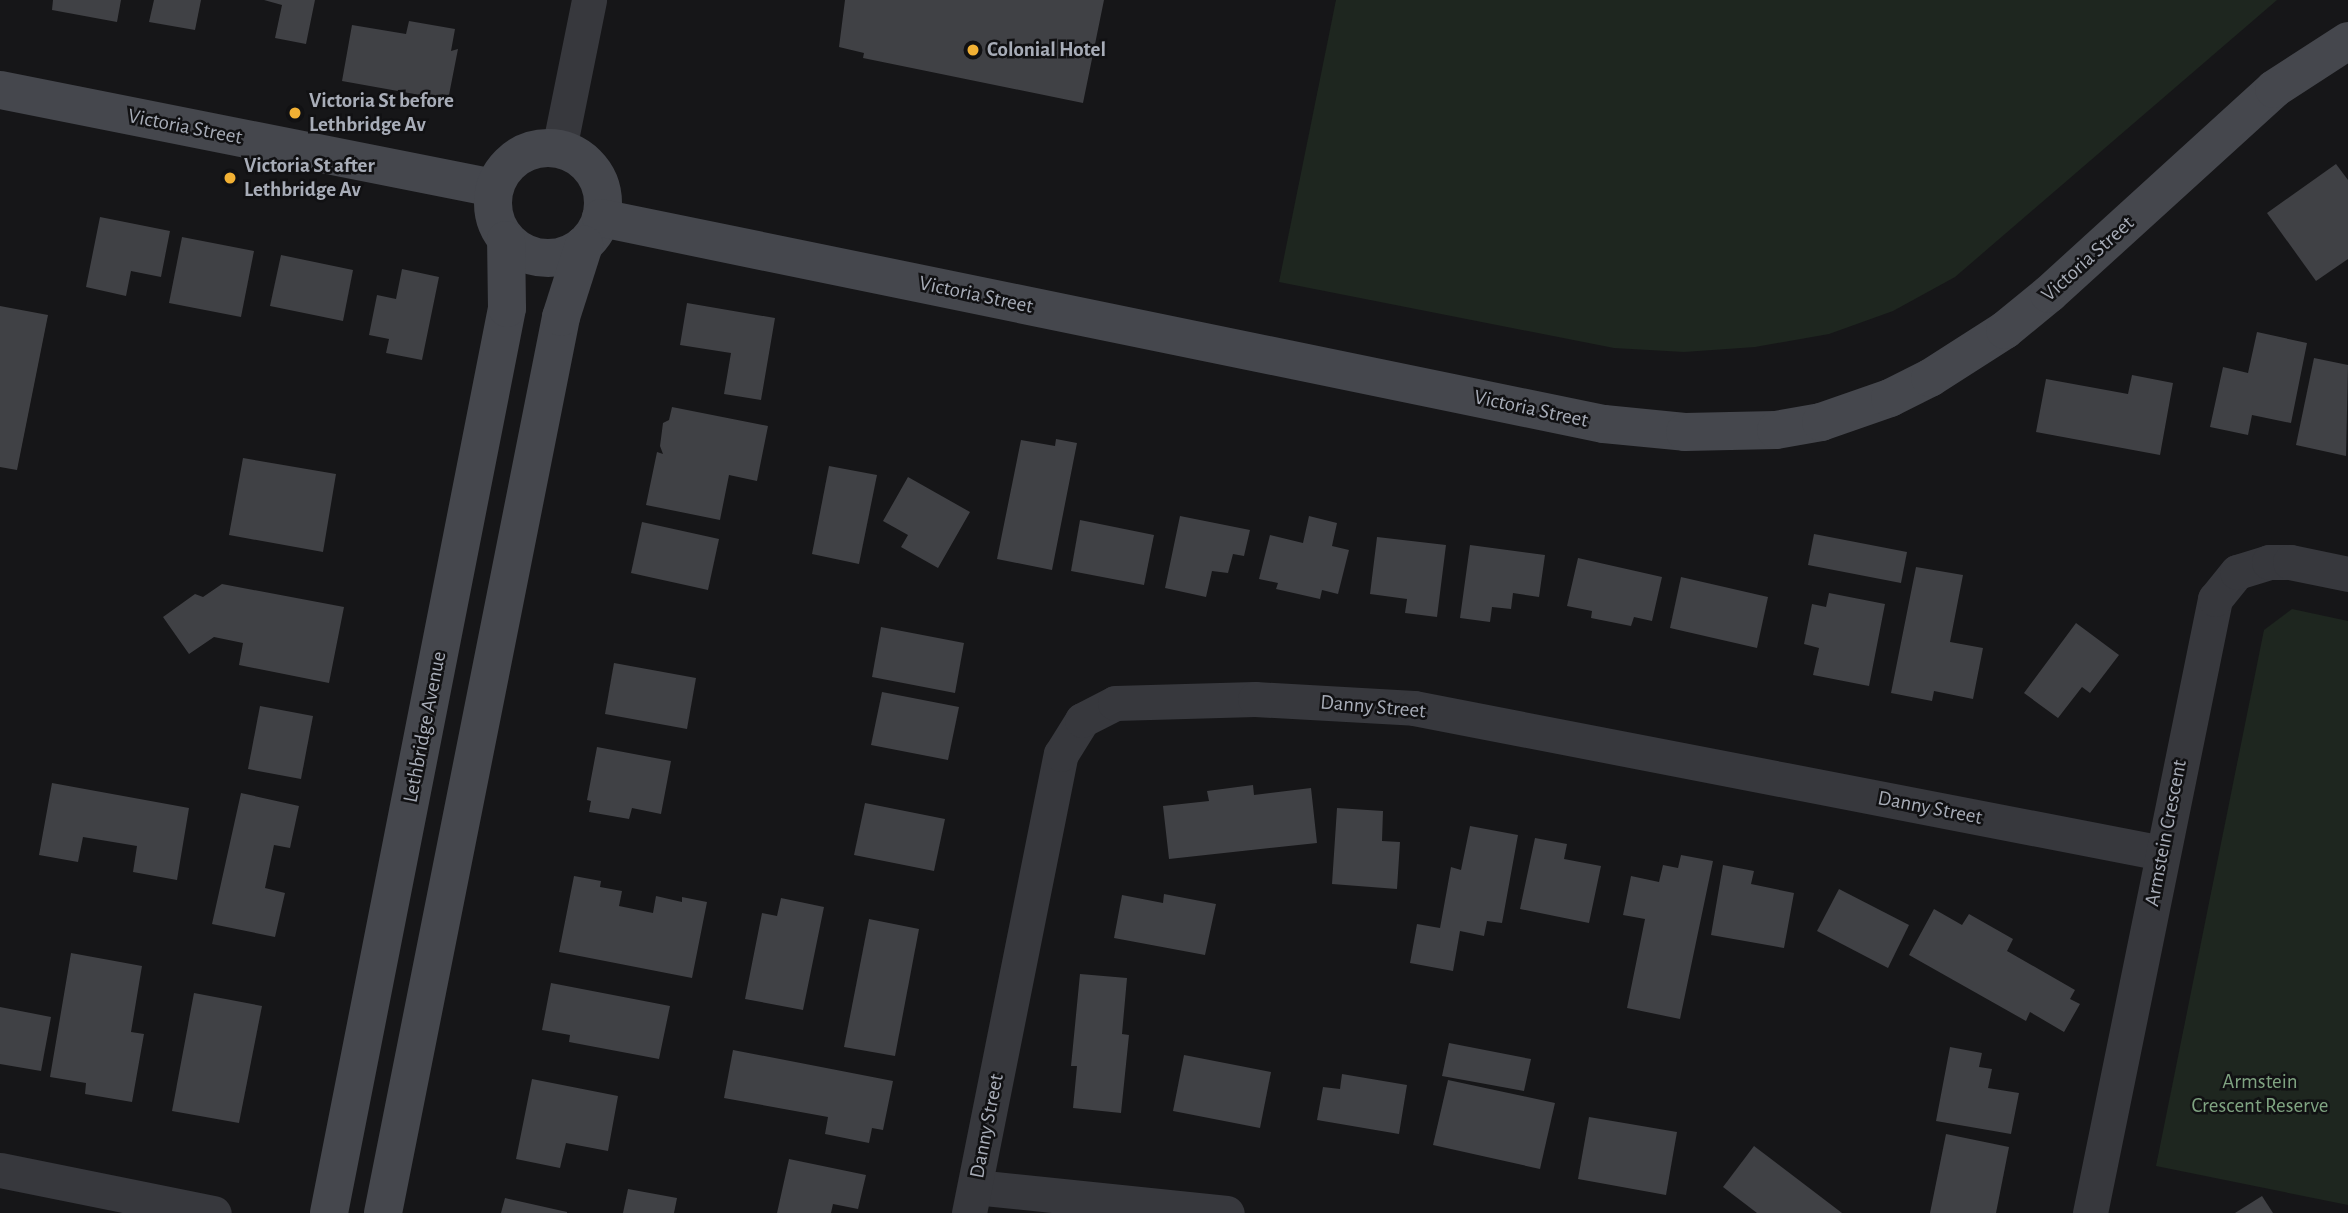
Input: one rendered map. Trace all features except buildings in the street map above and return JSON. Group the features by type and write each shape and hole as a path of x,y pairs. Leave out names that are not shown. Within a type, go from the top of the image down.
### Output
{"street":[{"path":"559,149 589,0"},
{"name":"Victoria Street","path":"593,231 1604,424 1685,432 1736,433 1785,429 1858,411 1890,398 1930,378 2005,330 2049,294 2274,89 2348,41"},
{"name":"Victoria Street","path":"0,90 494,188"},
{"path":"383,1213 561,317 593,231 603,200 599,182 590,167 576,155 542,147 526,151 512,160 494,188 492,206 496,225 506,240 522,252 540,257 571,253 593,231"},
{"name":"Lethbridge Avenue","path":"329,1213 507,308 506,240"},
{"name":"Armstein Crescent","path":"2090,1213 2211,611 2223,587 2237,572 2269,562 2290,562 2348,574"},
{"name":"Danny Street","path":"972,1200 1061,754 1082,720 1115,703 1255,699 1414,708 2162,853"},
{"path":"0,1170 214,1213"},
{"path":"972,1200 1227,1213"}],"green space":[{"path":"1336,0 2277,0 1955,277 1893,311 1829,334 1755,347 1684,352 1614,348 1279,282"},
{"name":"Armstein Crescent Reserve","path":"2292,609 2348,621 2348,1205 2156,1166 2264,630"}],"place":[{"name":"Colonial Hotel","path":"973,50"},
{"name":"Victoria St before Lethbridge Av","path":"295,113"},
{"name":"Victoria St after Lethbridge Av","path":"230,178"}]}
